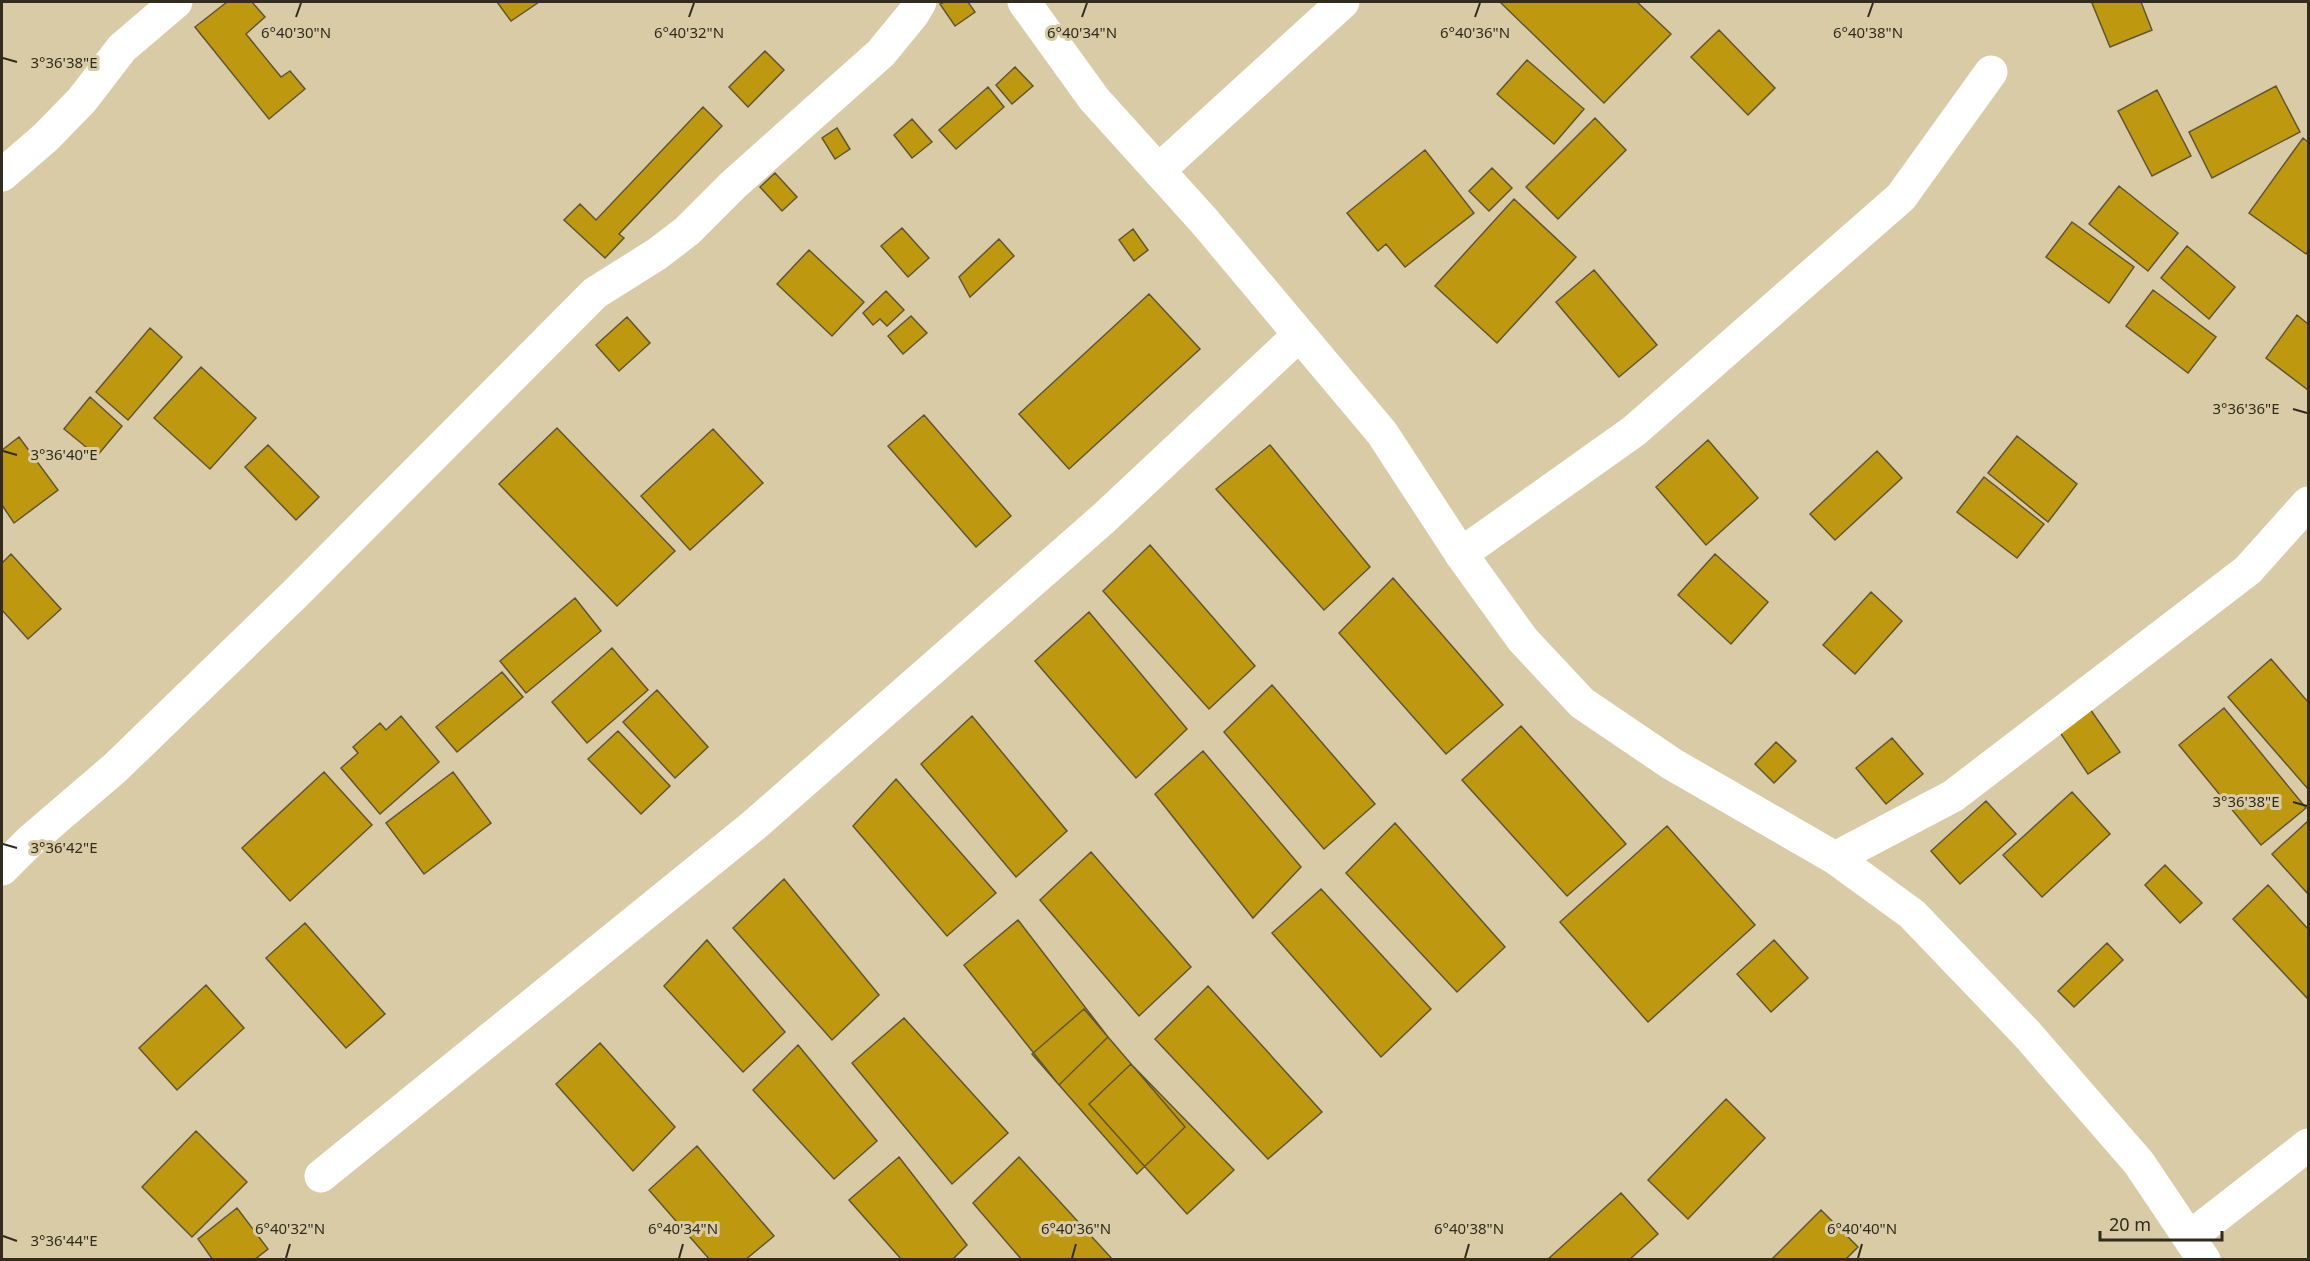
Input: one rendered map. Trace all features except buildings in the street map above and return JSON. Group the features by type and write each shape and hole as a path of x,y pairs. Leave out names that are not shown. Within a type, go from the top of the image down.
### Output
{"street":[{"path":"2,175 46,137 82,100 122,48 176,2"},
{"path":"2,869 31,840 115,768 295,594 595,293 657,254 687,231 732,186 881,52 913,14 920,2"},
{"path":"1024,2 1094,99 1205,222 1382,433 1461,554 1523,640 1582,703 1672,764 1835,858 1912,914 2027,1034 2139,1163 2197,1249 2308,1145"},
{"path":"1159,170 1342,2"},
{"path":"1461,554 1634,431 1901,197 1991,72"},
{"path":"321,1176 753,826 1104,518 1299,335"},
{"path":"1835,858 1953,796 2248,570 2308,503"}]}
